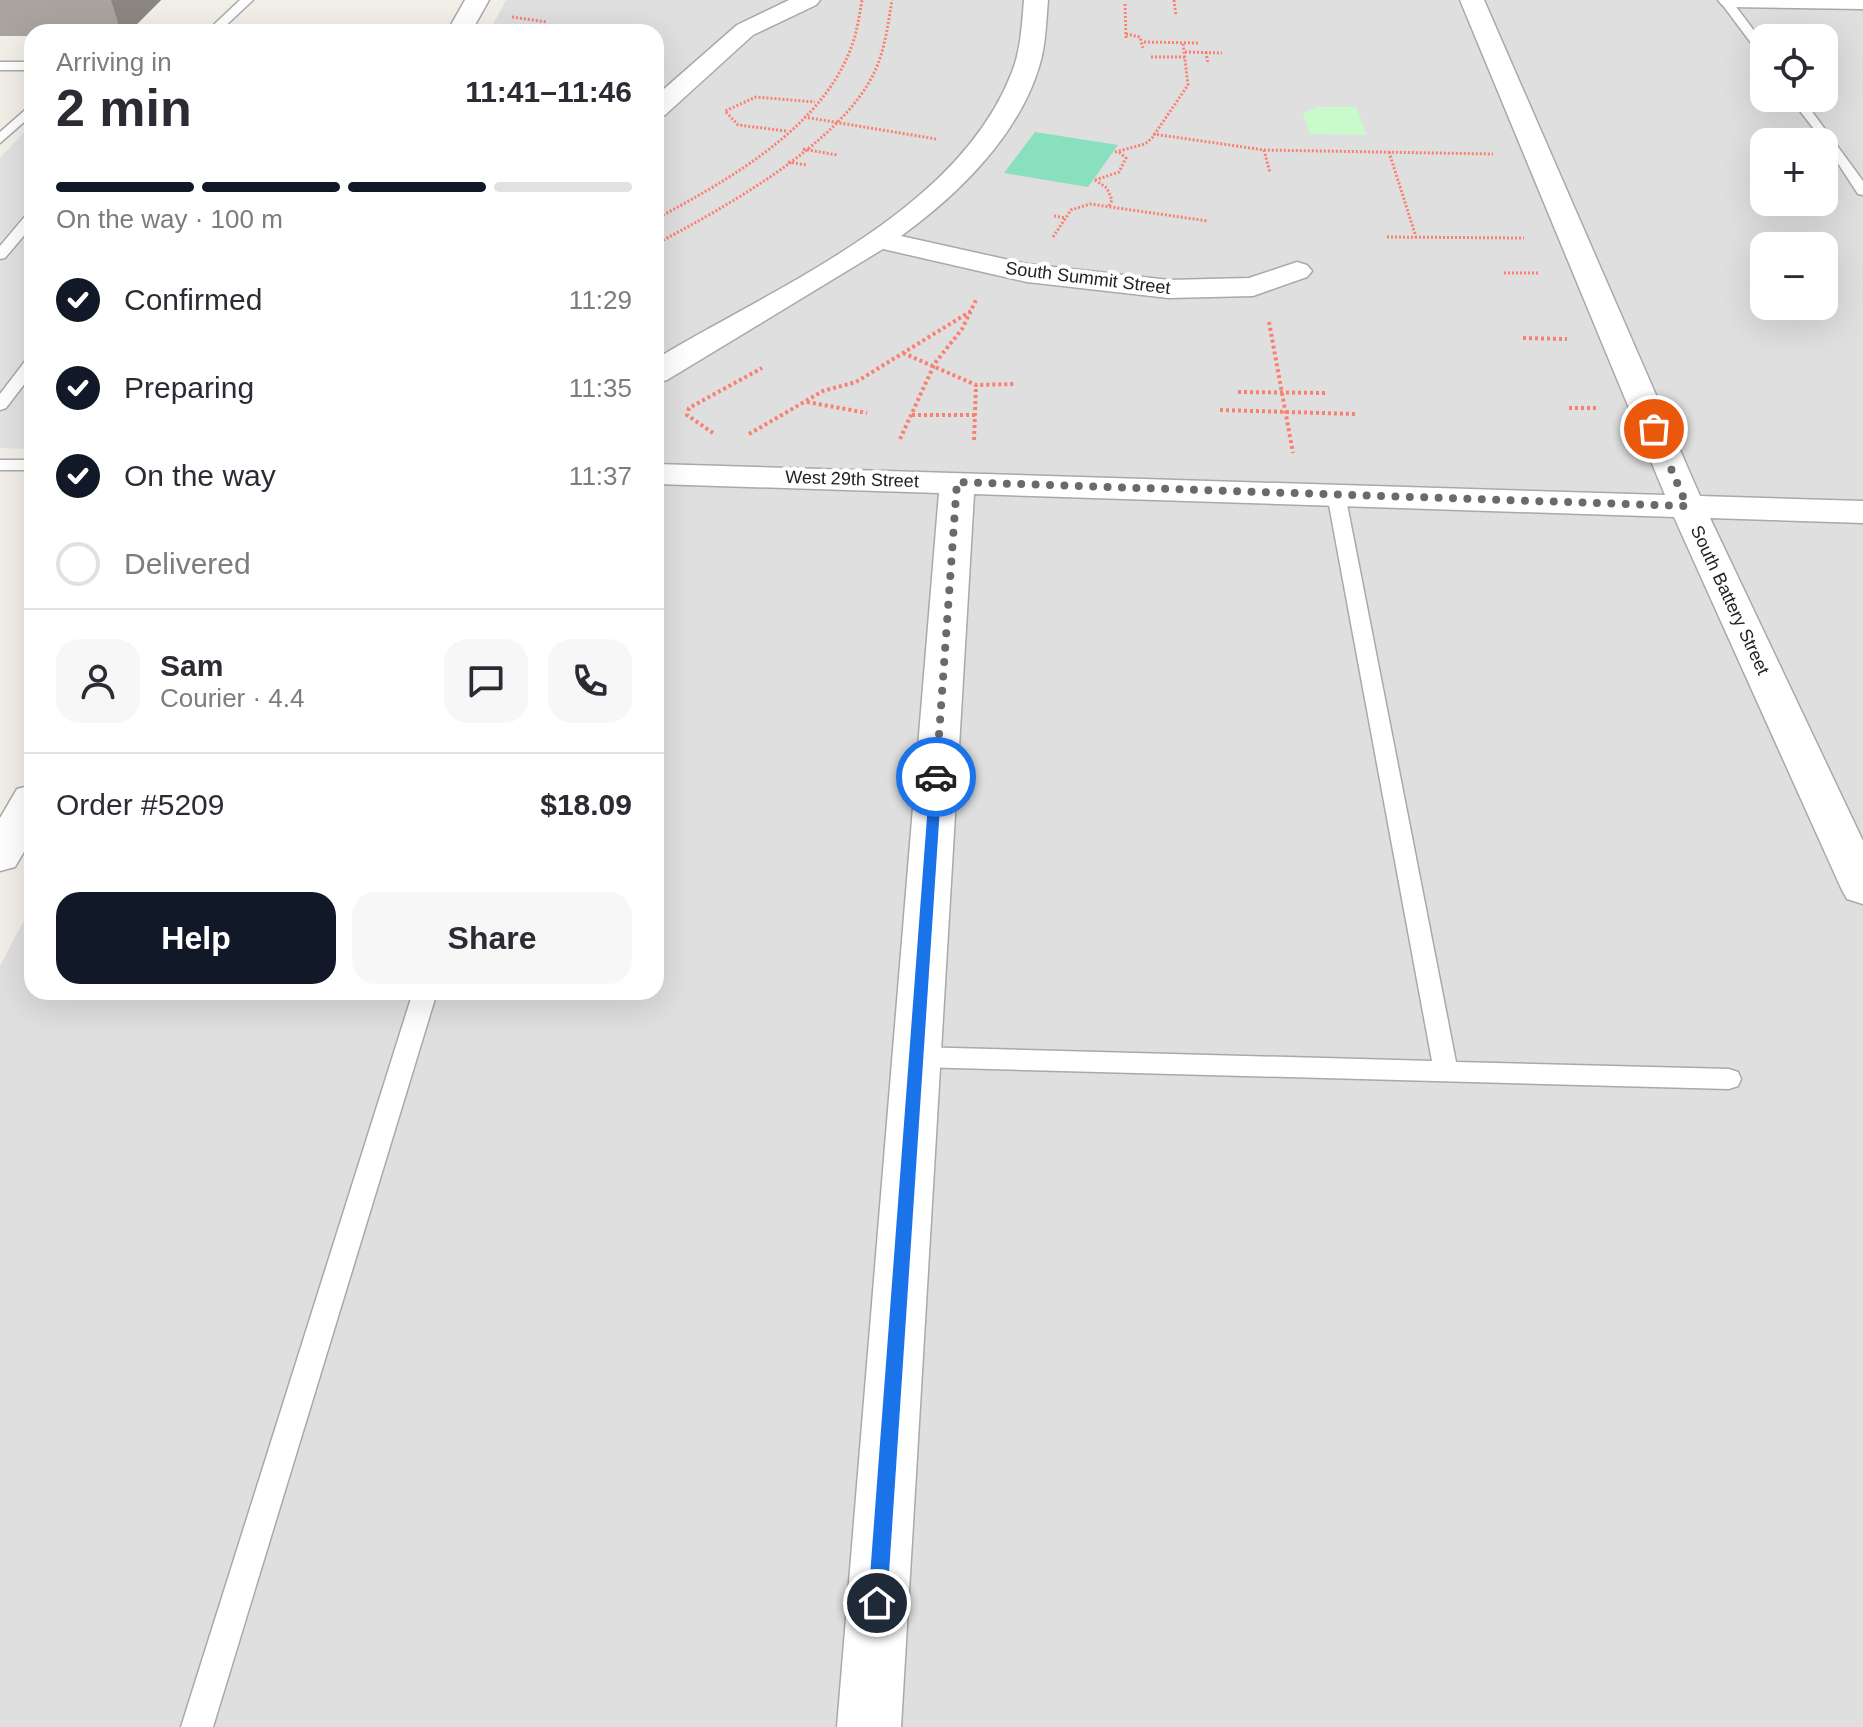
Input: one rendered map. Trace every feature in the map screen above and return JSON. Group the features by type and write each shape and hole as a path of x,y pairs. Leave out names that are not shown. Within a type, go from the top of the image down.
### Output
{"street":[{"path":"464,24 477,0"},
{"path":"664,103 745,30 808,0"},
{"path":"664,368 710,337 811,282 878,239 956,175 1006,110 1023,77 1031,53 1036,0"},
{"name":"South Battery Street","path":"1472,0 1687,506 1863,888"},
{"path":"1727,0 1863,2"},
{"name":"South Summit Street","path":"878,239 1027,273 1210,290 1253,287 1297,271"},
{"path":"869,1727 916,1057 965,461"},
{"name":"West 29th Street","path":"664,474 965,461 1319,494 1863,512"},
{"path":"0,856 24,813"}],"lane":[{"path":"221,24 247,0"},
{"path":"1727,0 1750,32"},
{"path":"0,66 24,66"},
{"path":"1806,112 1863,191"},
{"path":"0,139 24,116"},
{"path":"0,255 24,226"},
{"path":"0,405 24,374"},
{"path":"0,465 24,465"},
{"path":"1319,494 1446,1073"},
{"path":"197,1727 423,1000"},
{"path":"916,1057 1729,1079"}],"path":[{"path":"664,215 695,199 803,117 846,58 860,27 862,0"},
{"path":"664,240 705,219 787,162 834,122 869,82 884,47 892,0"},
{"path":"1174,0 1176,16"},
{"path":"1125,4 1126,36 1140,37 1144,42 1143,48"},
{"path":"1144,42 1199,43"},
{"path":"1109,206 1112,200 1109,191 1095,180 1119,172 1126,158 1117,152 1145,144 1188,85 1183,43"},
{"path":"1206,52 1208,64"},
{"path":"1151,57 1222,53"},
{"path":"787,131 738,125 725,111 736,101 771,95 816,102"},
{"path":"725,105 732,106"},
{"path":"803,117 942,140"},
{"path":"1153,134 1264,150 1538,155"},
{"path":"802,149 837,155"},
{"path":"1264,150 1270,173"},
{"path":"1389,152 1416,237"},
{"path":"787,162 807,165"},
{"path":"1027,273 1071,210 1079,207 1109,206 1208,221"},
{"path":"1054,216 1066,218"},
{"path":"1387,237 1573,239"},
{"path":"900,439 933,366 962,329 980,290"},
{"path":"743,438 823,391 856,382 971,311"},
{"path":"1269,321 1285,412 1319,494"},
{"path":"902,352 976,385 1014,384"},
{"path":"721,437 700,427 687,415 689,408 762,368"},
{"path":"965,461 975,415 976,385"},
{"path":"1238,392 1326,393"},
{"path":"806,401 867,413"},
{"path":"1220,410 1355,414"},
{"path":"912,415 975,415"}],"shaded area":[{"path":"506,0 1863,0 1863,1727 0,1727 0,966 24,920 24,1000 664,1000 664,24 493,24"},
{"path":"24,132 24,449 0,448 0,158"}],"green space":[{"path":"1317,107 1356,107 1366,135 1310,134 1303,113"},
{"path":"1035,132 1118,145 1088,187 1004,173"}],"way so far":[{"path":"936,777 957,482 1687,506 1654,429"}],"route":[{"path":"877,1603 936,777"}]}
